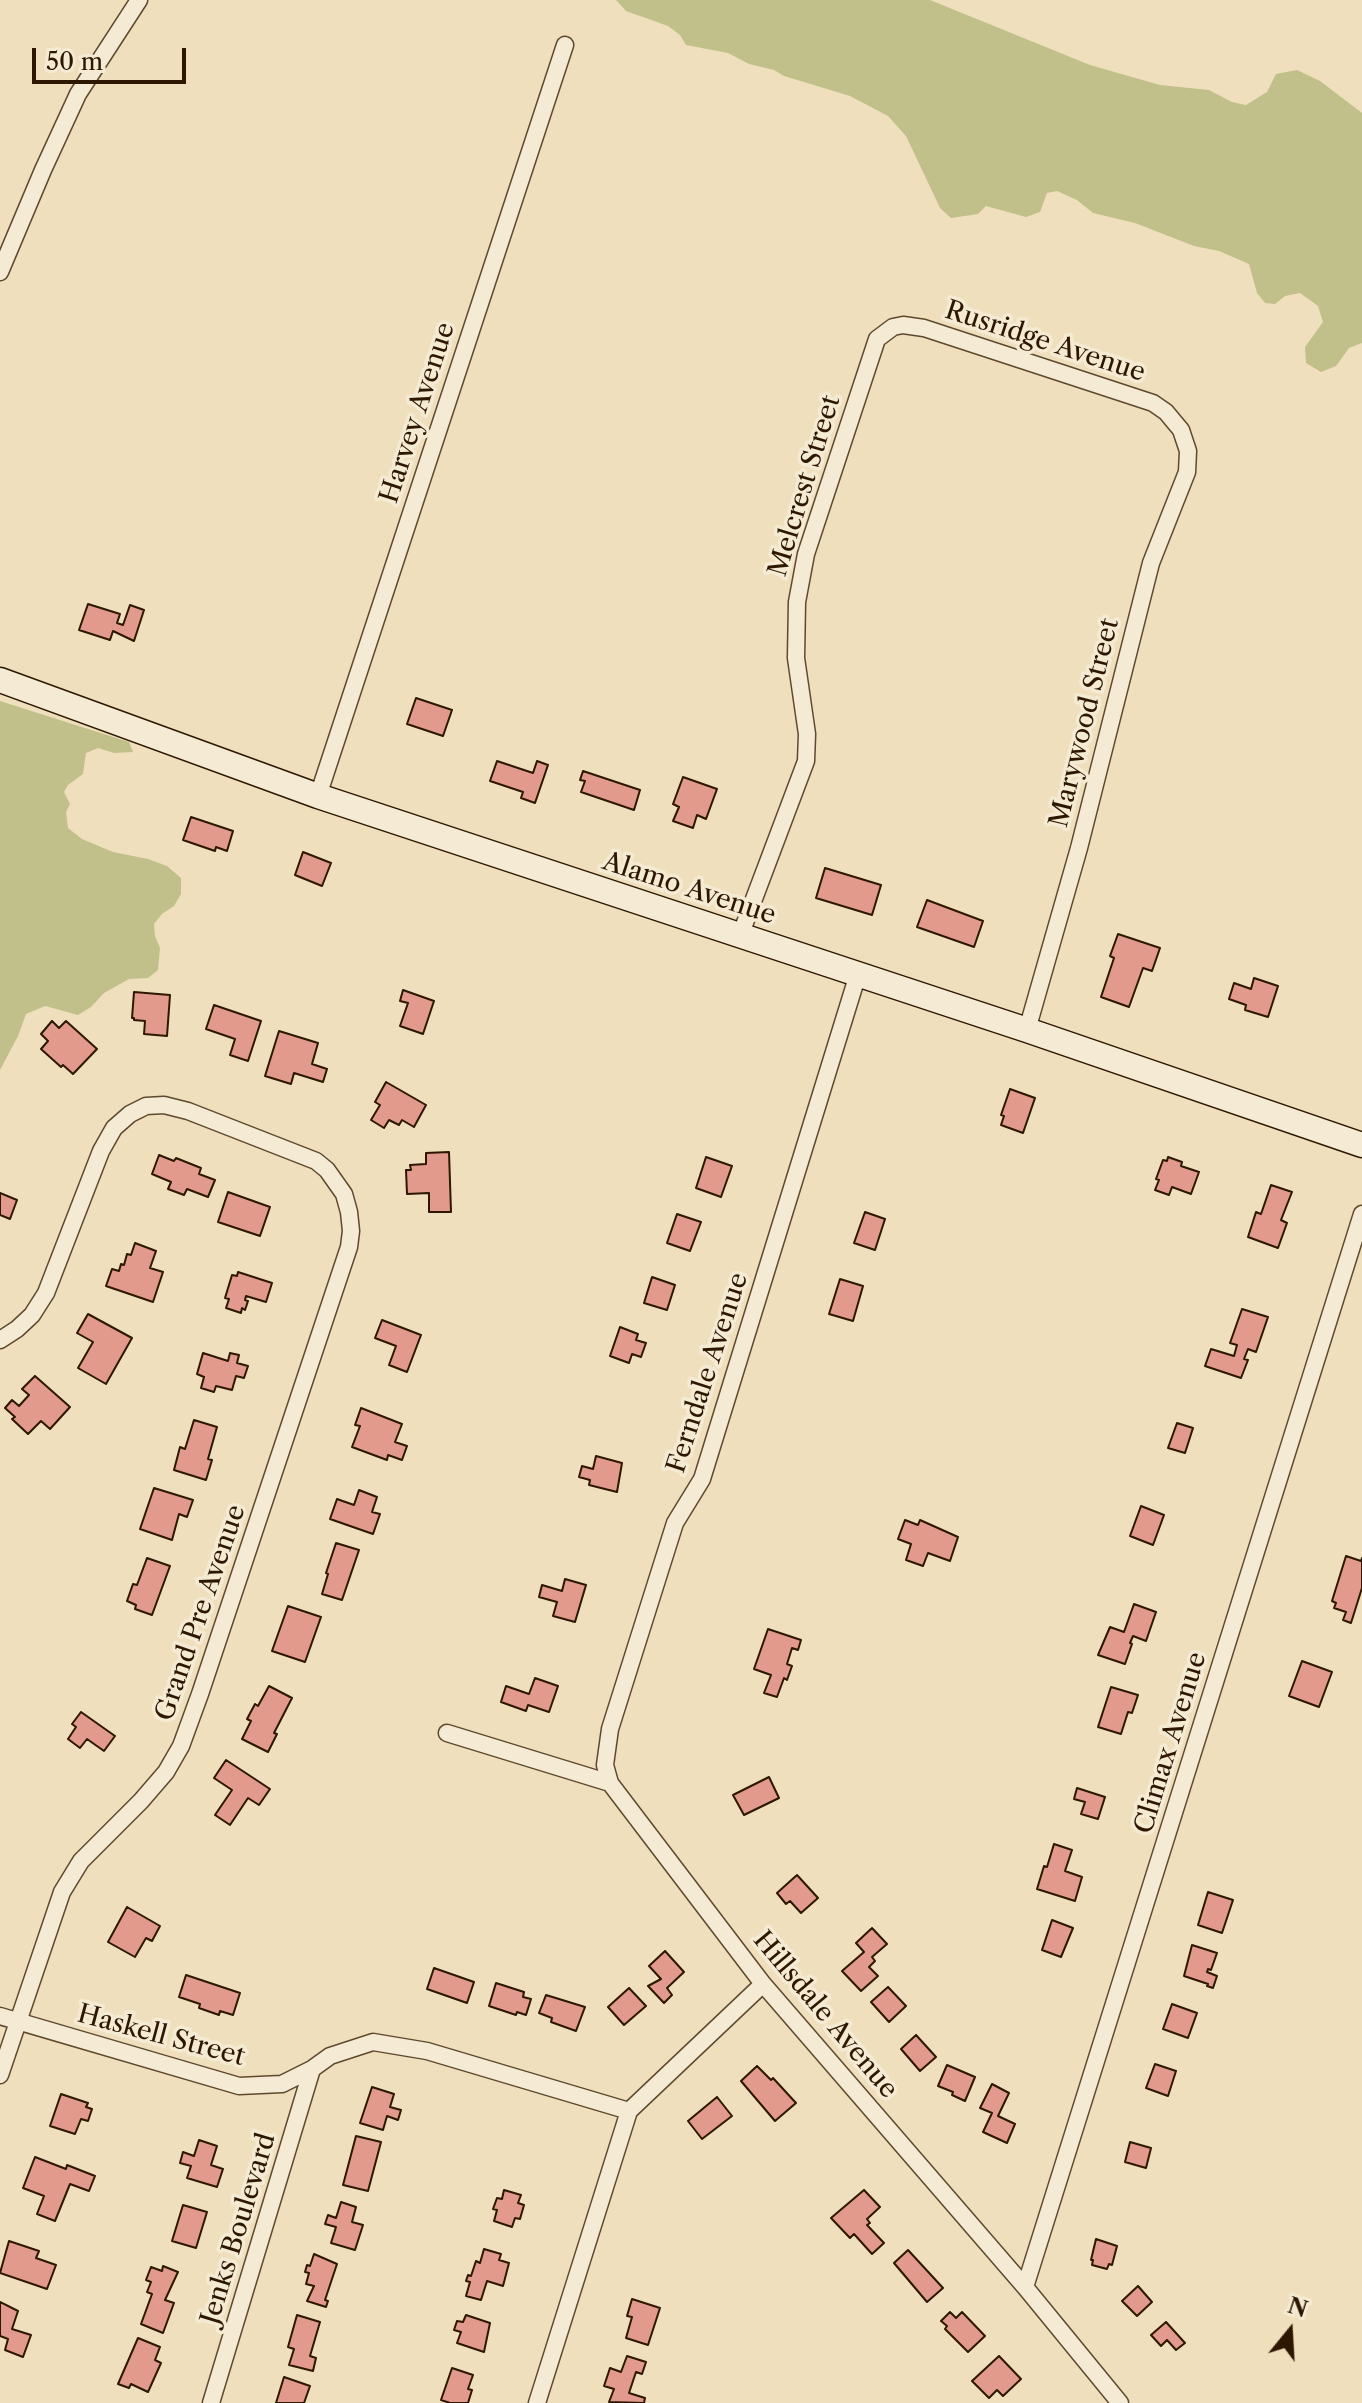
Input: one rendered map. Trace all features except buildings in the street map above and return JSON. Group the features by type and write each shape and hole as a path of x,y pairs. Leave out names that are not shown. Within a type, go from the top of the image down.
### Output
{"street":[{"path":"0,272 3,253 78,94 139,0"},
{"name":"Harvey Avenue","path":"318,796 565,45"},
{"name":"Rusridge Avenue","path":"884,332 903,325 924,328 1153,403 1166,412 1181,430"},
{"name":"Melcrest Street","path":"740,936 806,761 807,734 796,658 797,602 806,554 873,348 884,332"},
{"name":"Marywood Street","path":"1027,1030 1086,821 1151,563 1187,472 1188,451 1181,430"},
{"name":"Alamo Avenue","path":"0,680 318,796 1027,1030 1362,1145"},
{"name":"Ferndale Avenue","path":"610,1783 605,1765 610,1729 675,1523 702,1479 858,974"},
{"name":"Grand Pre Avenue","path":"0,1340 32,1315 46,1293 101,1151 114,1128 130,1114 146,1106 164,1105 188,1111 316,1161 327,1170 344,1194 351,1231 349,1247 181,1746 166,1772 141,1801 81,1861 62,1892 0,2075"},
{"name":"Climax Avenue","path":"1025,2287 1362,1214"},
{"path":"447,1733 610,1783"},
{"name":"Hillsdale Avenue","path":"610,1783 763,1984 1025,2287 1120,2403"},
{"path":"537,2403 629,2111 763,1984"},
{"name":"Haskell Street","path":"0,2016 239,2086 282,2084 330,2056 373,2042 427,2051 629,2111"},
{"name":"Jenks Boulevard","path":"211,2403 312,2069"}],"shaded area":[{"path":"616,0 930,0 1090,65 1160,85 1209,90 1232,102 1246,105 1267,92 1276,74 1297,70 1320,81 1362,113 1362,343 1349,348 1336,366 1321,372 1306,363 1305,347 1323,322 1318,306 1300,293 1285,296 1275,304 1265,303 1257,293 1249,264 1135,223 1093,213 1077,200 1057,191 1047,193 1040,212 1026,217 986,206 978,214 951,218 940,208 906,136 888,116 850,96 749,64 728,53 686,45 680,35 668,26 626,11"},
{"path":"0,701 129,742 133,752 114,753 98,748 86,753 83,774 64,792 70,804 66,812 68,828 82,839 113,852 167,866 181,878 181,894 174,906 154,924 160,948 158,970 148,978 129,979 104,993 78,1015 45,1006 26,1014 0,1070"}]}
